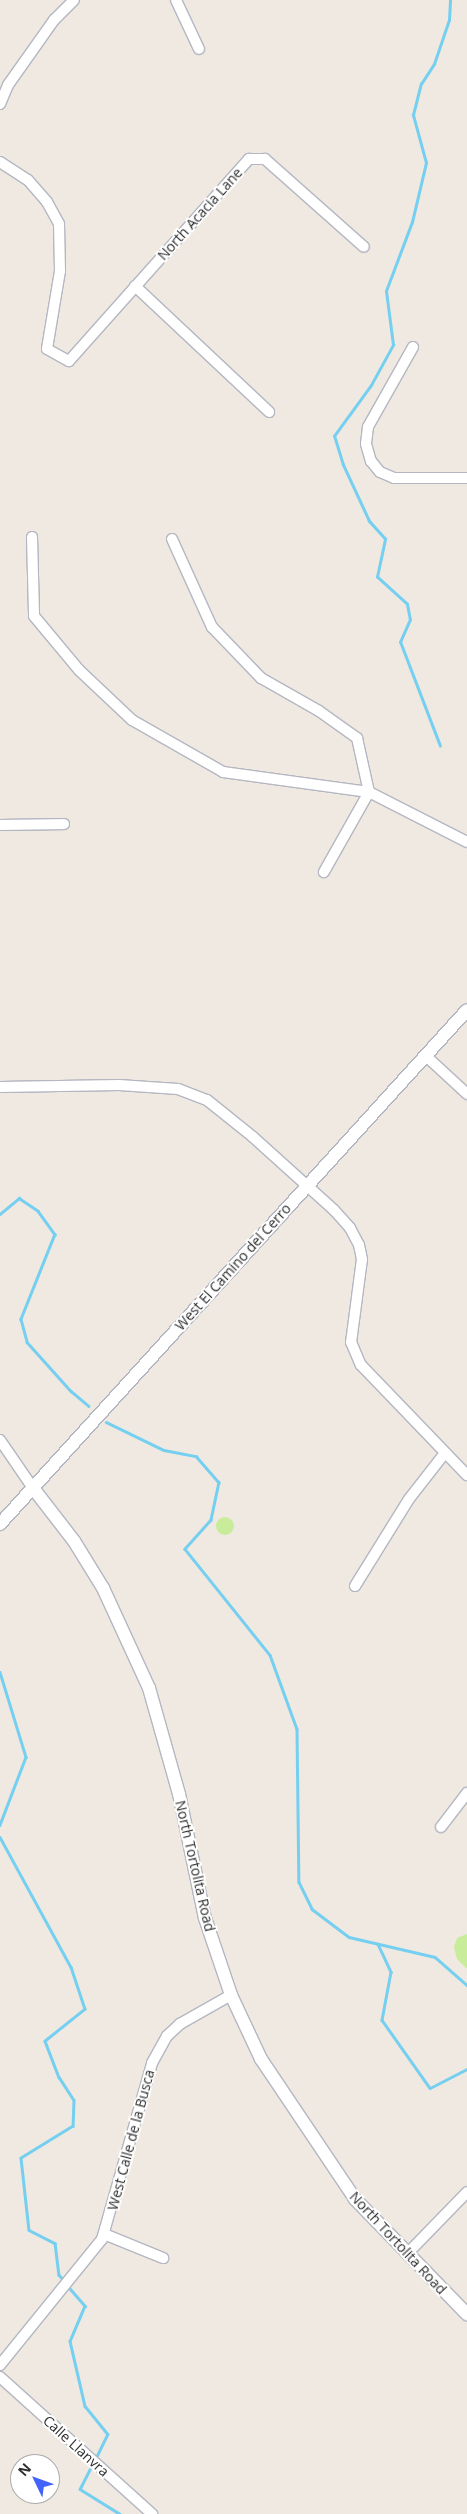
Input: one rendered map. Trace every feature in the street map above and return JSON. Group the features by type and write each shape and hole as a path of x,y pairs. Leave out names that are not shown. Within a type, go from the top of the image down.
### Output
{"street":[{"path":"0,104 8,85 54,20 74,0"},
{"path":"176,0 199,49"},
{"name":"North Acacia Lane","path":"0,162 28,180 47,202 59,224 60,271 47,349 69,362 249,159 260,157 364,246"},
{"path":"135,286 270,412"},
{"path":"413,347 368,427 366,444 371,461 380,472 394,478 467,478"},
{"path":"32,537 34,616 80,672 132,720 223,772 369,792 467,842"},
{"path":"172,539 212,627 261,678 319,711 357,738 369,792 324,872"},
{"path":"0,825 64,824"},
{"name":"West El Camino del Cerro","path":"0,1524 467,1010"},
{"path":"426,1056 467,1094"},
{"path":"0,1087 160,1086 191,1093 230,1118 334,1210 359,1245 360,1285 351,1342 361,1365 467,1475"},
{"name":"North Tortolita Road","path":"0,1440 33,1488 74,1541 103,1588 149,1688 179,1794 205,1918 231,1995 261,2059 295,2113 354,2199 467,2314"},
{"path":"355,1586 409,1499 445,1453"},
{"path":"441,1827 467,1792"},
{"name":"West Calle de la Busca","path":"0,2365 104,2234 147,2079 167,2036 180,2024 231,1995"},
{"path":"407,2254 467,2192"},
{"path":"104,2234 163,2258"},
{"name":"Calle Llanvra","path":"0,2377 152,2514"}],"green space":[{"path":"225,1517 231,1520 234,1526 231,1532 225,1535 219,1532 216,1526 219,1520"},
{"path":"467,1934 466,1968 457,1959 454,1947 457,1938"}],"waterway":[{"path":"440,746 400,642 410,620 407,604 377,577 385,539 369,521 343,465 334,436 371,385 393,345 386,291 412,222 426,163 413,115 421,84 434,64 449,20 450,0"},
{"path":"0,1214 19,1198 38,1211 55,1234 21,1319 27,1342 71,1391 89,1406"},
{"path":"106,1422 164,1450 196,1456 219,1482 211,1520 185,1549 270,1655 297,1729 299,1882 312,1909 349,1937 435,1957 467,1985"},
{"path":"0,1672 26,1757 0,1825"},
{"path":"0,1837 71,1967 85,2009 45,2041 59,2077 74,2100 73,2126 21,2158 29,2230 55,2243 59,2275 64,2280"},
{"path":"378,1944 391,1972 382,2020 430,2088 467,2069"},
{"path":"67,2285 85,2306 70,2341 85,2406 108,2434 96,2459"},
{"path":"93,2464 80,2489 120,2514"}]}
